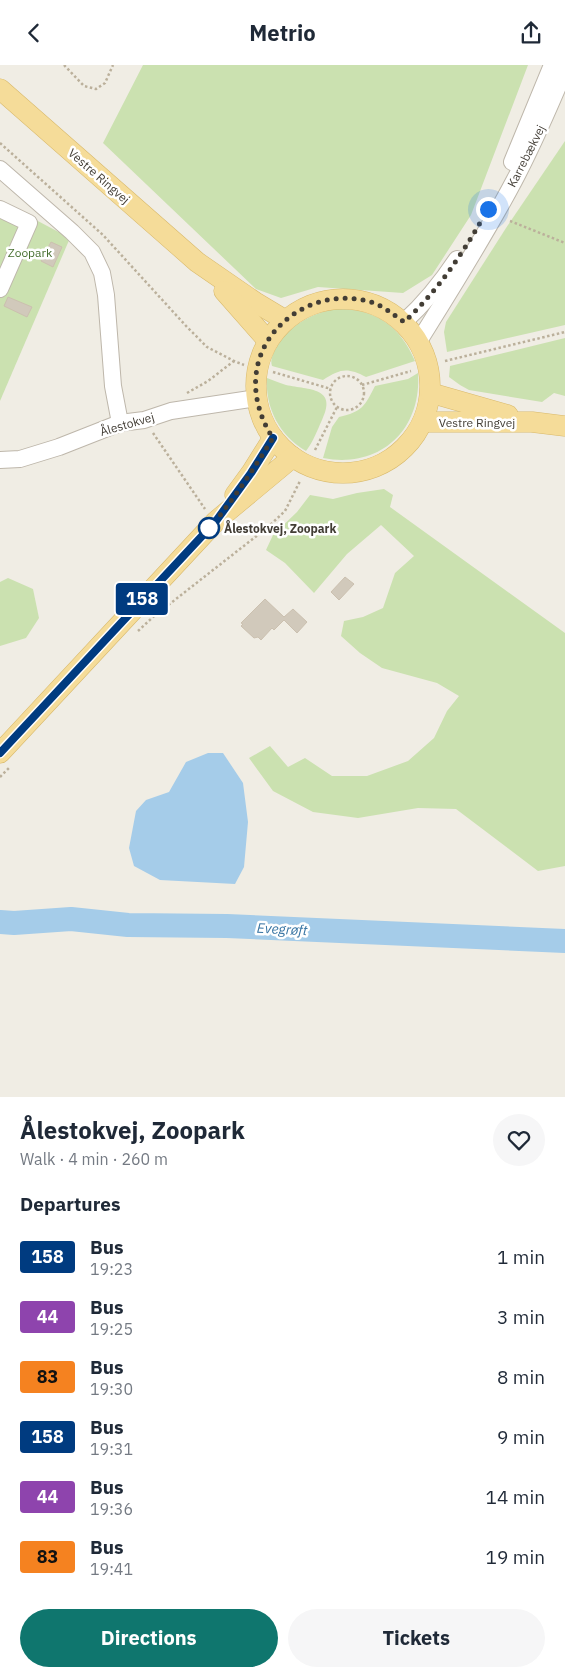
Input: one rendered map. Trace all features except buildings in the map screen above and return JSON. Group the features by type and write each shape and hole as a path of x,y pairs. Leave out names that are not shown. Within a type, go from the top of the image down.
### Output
{"main road":[{"name":"Vestre Ringvej","path":"0,89 197,262 246,314 268,341"},
{"name":"Vestre Ringvej","path":"197,262 285,320"},
{"path":"336,298 372,303 389,310 404,322 419,341 427,357 431,375 431,393 423,422 413,438 400,452 384,463 366,470 348,473 328,472 310,467 282,449 265,425 257,398 256,383 262,355 268,341 285,320 300,309 317,302 336,298"},
{"name":"Vestre Ringvej","path":"431,393 532,421 565,426"},
{"name":"Vestre Ringvej","path":"423,422 532,421"},
{"path":"7,758 216,521 251,473 273,438"},
{"path":"216,521 293,457"}],"street":[{"name":"Karrebækvej","path":"404,322 443,281 478,225 506,176 559,68"},
{"name":"Karrebækvej","path":"419,341 515,180 542,125 559,68"},
{"path":"0,169 92,252 102,273 106,295 113,386 120,423"},
{"path":"0,209 29,223 0,289"},
{"name":"Ålestokvej","path":"0,460 20,459 59,447 120,423 144,419 171,411 257,398"}],"path":[{"path":"64,65 84,86 96,89 105,83 113,65"},
{"path":"0,143 103,235 207,347 244,365"},
{"path":"512,217 509,222 565,243"},
{"path":"445,361 565,332"},
{"path":"171,411 184,394 208,381 234,361"},
{"path":"362,385 411,371"},
{"path":"273,372 331,389"},
{"path":"342,377 353,377 362,385 364,396 359,406 348,410 337,407 332,399 331,389 337,380 342,377"},
{"path":"315,449 337,407"},
{"path":"144,419 204,507 216,521"},
{"path":"135,633 268,527 285,511 300,481"},
{"path":"0,777 7,758"}],"green space":[{"path":"143,65 528,65 471,215 432,275 403,293 318,287 281,298 256,289 103,143"},
{"path":"565,141 565,325 447,352 444,332 446,322 506,228"},
{"name":"Zoopark","path":"0,201 70,238 0,401"},
{"path":"335,309 349,309 362,312 384,321 402,338 415,361 366,377 354,372 344,371 334,373 323,380 272,366 274,352 288,332 309,317"},
{"path":"565,338 565,396 554,393 542,402 469,390 449,377 450,366"},
{"path":"418,373 417,394 413,412 404,428 393,441 379,451 362,458 343,460 323,458 332,427 339,417 353,413 362,407 375,386 408,379"},
{"path":"267,378 286,385 319,392 324,396 326,409 315,436 306,451 289,437 276,420 269,400"},
{"path":"384,489 393,495 390,507 565,633 565,866 538,871 456,809 418,808 358,818 313,812 273,791 249,758 270,746 288,767 305,758 332,776 367,776 408,761 434,738 447,711 459,696 437,683 382,668 360,653 341,636 344,621 363,617 383,608 395,573 414,556 381,525 347,554 314,593 285,563 266,550 273,535 297,512 310,495 333,499"},
{"path":"8,578 33,589 39,618 26,638 0,646 0,582"}],"water":[{"path":"208,753 223,753 243,783 248,822 244,867 235,884 160,880 134,866 129,848 136,811 146,800 169,792 186,762"}],"waterway":[{"name":"Evegrøft","path":"0,922 14,923 71,919 128,925 227,926 565,941"}],"bus line":[{"name":"158","path":"0,753 216,521 251,473 273,438"}],"place":[{"name":"Ålestokvej, Zoopark","path":"209,528"}],"route":[{"path":"209,528 203,535 216,521 251,473 273,438 260,412 256,383 262,355 268,341 276,330 285,320 300,309 317,302 336,298 372,303 389,310 404,322 443,281 488,209"}]}
